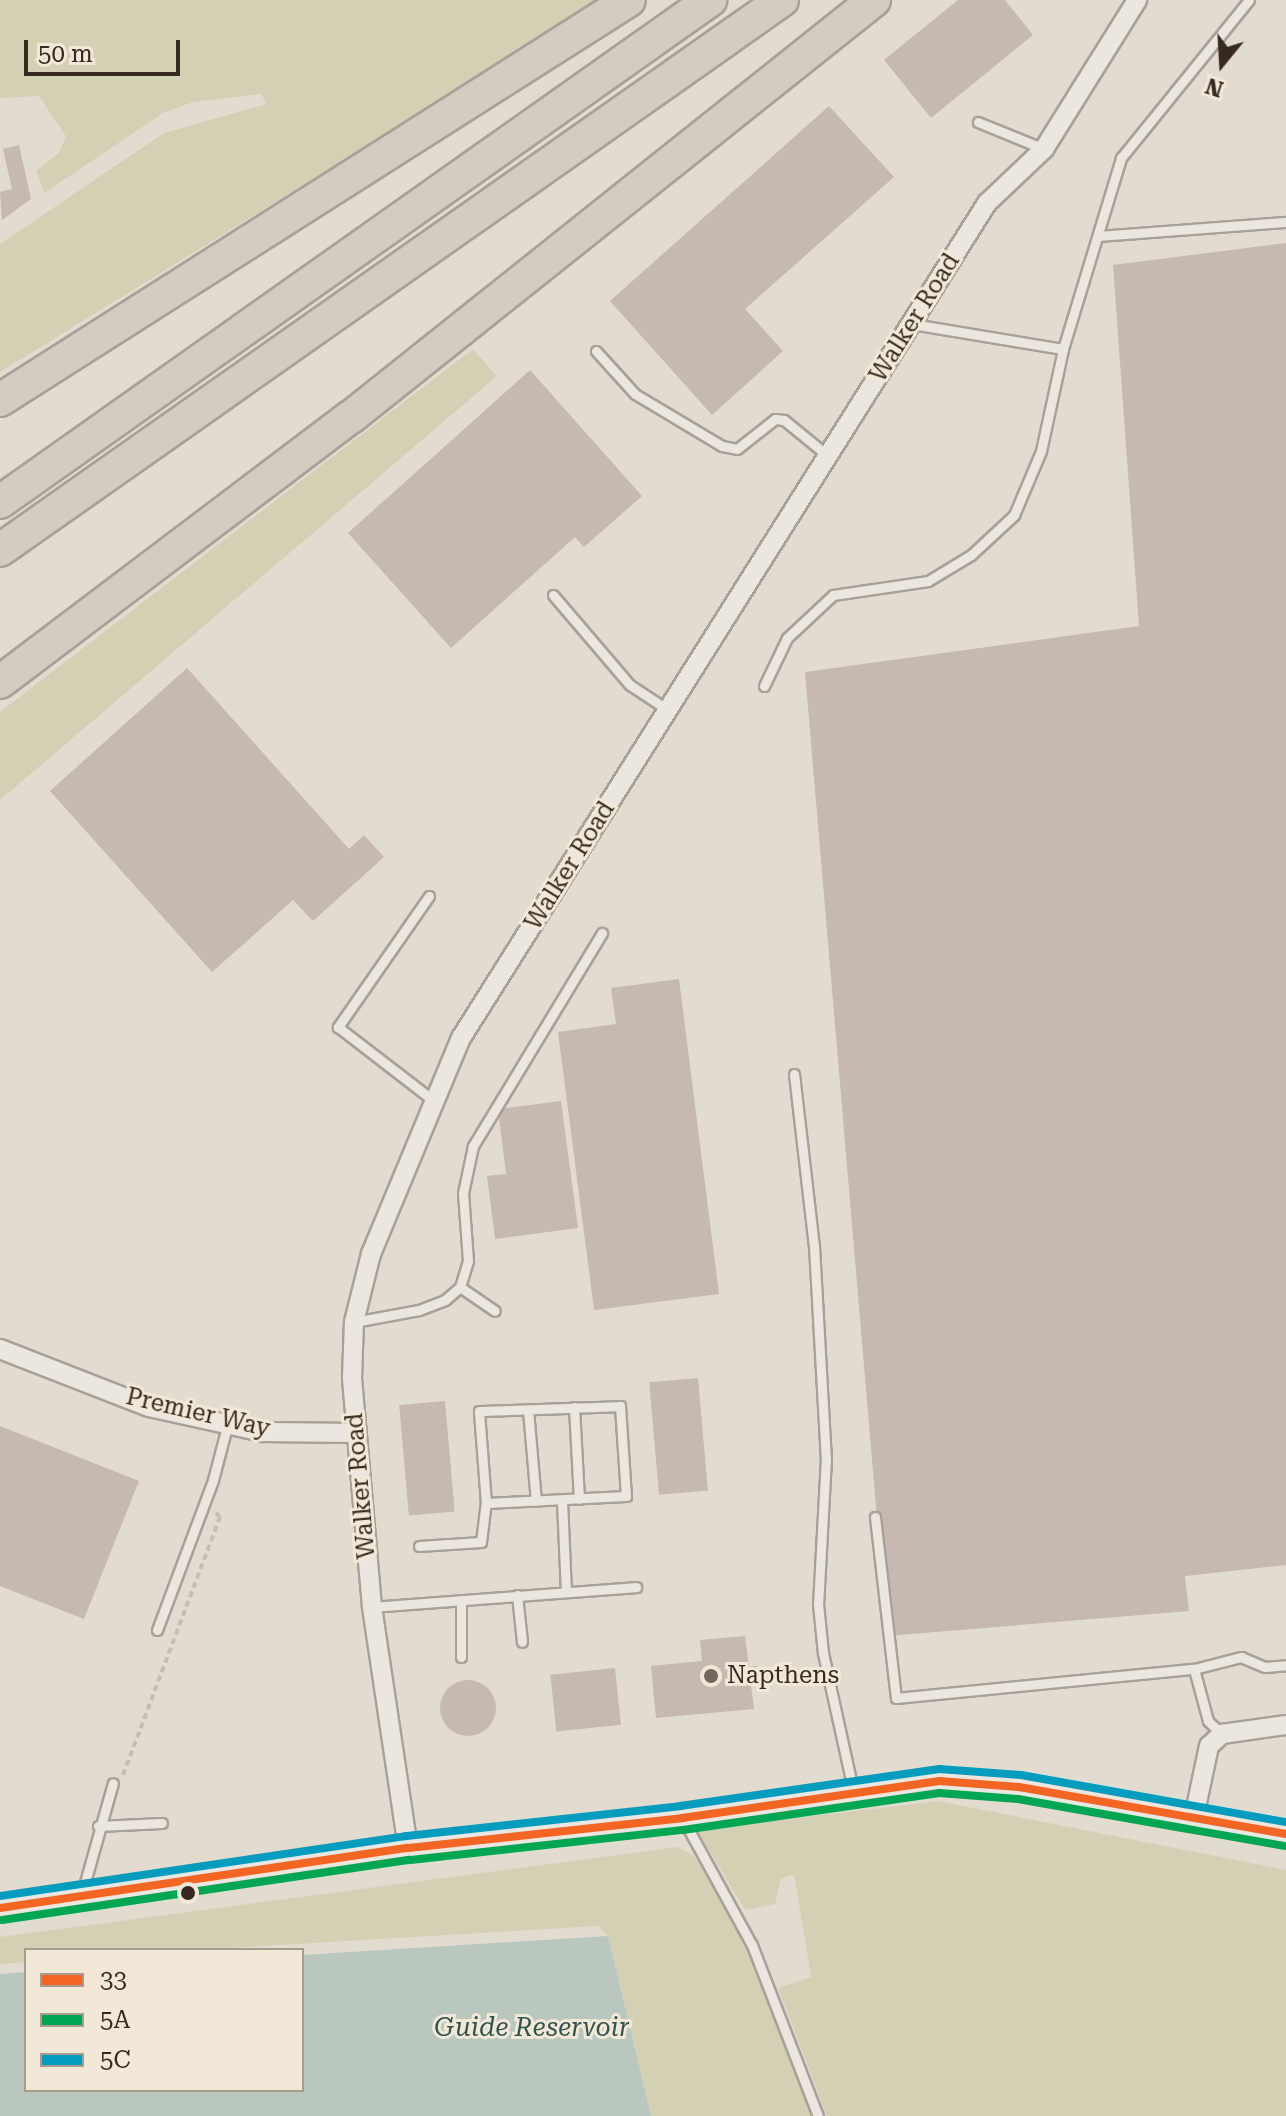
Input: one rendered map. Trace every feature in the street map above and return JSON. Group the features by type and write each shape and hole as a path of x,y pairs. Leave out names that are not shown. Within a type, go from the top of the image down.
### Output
{"highway":[{"path":"0,400 629,0"},
{"path":"0,502 710,0"},
{"path":"0,550 782,0"},
{"path":"0,682 351,417 874,0"}],"main road":[{"path":"0,1908 408,1848 682,1818 939,1781 979,1783 1286,1834"}],"street":[{"name":"Walker Road","path":"408,1848 372,1607 356,1433 354,1322 371,1254 461,1038 987,203 1044,149 1137,0"},
{"name":"Premier Way","path":"0,1349 149,1407 263,1432 356,1433"},
{"path":"1194,1817 1209,1746 1222,1734 1286,1725"}],"lane":[{"path":"764,686 787,638 833,595 928,581 971,555 1014,515 1041,451 1063,349 1121,158 1249,0"},
{"path":"978,122 1044,149"},
{"path":"1099,236 1286,222"},
{"path":"911,323 1063,349"},
{"path":"596,351 635,394 722,446 737,449 775,419 784,420 828,456"},
{"path":"553,595 630,685 668,710"},
{"path":"429,896 338,1027 434,1101"},
{"path":"354,1322 419,1310 445,1300 460,1287 468,1261 463,1193 473,1146 602,933"},
{"path":"794,1074 814,1246 826,1458 818,1604 823,1653 854,1793"},
{"path":"460,1287 495,1311"},
{"path":"419,1546 481,1542 486,1503 479,1411 620,1406 626,1496 486,1503"},
{"path":"574,1407 579,1499"},
{"path":"528,1410 536,1501"},
{"path":"157,1630 206,1502 228,1423"},
{"path":"562,1501 566,1591"},
{"path":"875,1517 896,1698 1194,1669 1241,1657 1265,1667 1286,1665"},
{"path":"372,1607 636,1587"},
{"path":"517,1595 522,1642"},
{"path":"461,1600 461,1657"},
{"path":"1194,1669 1208,1721 1222,1734"},
{"path":"81,1896 98,1826 113,1783"},
{"path":"682,1818 752,1945 818,2116"},
{"path":"98,1826 162,1823"}],"path":[{"path":"113,1783 121,1780 220,1517 206,1502"}],"shaded area":[{"path":"0,0 603,0 0,372 0,244 164,133 267,104 261,94 193,102 163,113 44,193 36,171 59,153 66,136 39,96 0,98"},
{"path":"473,349 497,376 0,800 0,712"},
{"path":"938,1801 1286,1870 1286,2116 827,2116 778,1988 811,1977 794,1875 781,1878 775,1904 745,1910 697,1830"},
{"path":"678,1847 694,1856 745,1941 813,2116 651,2116 608,1936 598,1926 230,1948 24,1948 24,1962 0,1964 0,1937"}],"water":[{"name":"Guide Reservoir","path":"608,1936 651,2116 0,2116 0,1974 24,1972 24,2092 304,2092 304,1955"}],"building":[{"path":"958,0 1005,0 1033,35 931,118 884,60"},
{"path":"829,106 894,177 745,309 783,351 712,415 610,301"},
{"path":"19,145 31,199 2,220 0,192 12,189 3,149"},
{"path":"1286,243 1286,1565 1185,1576 1189,1611 887,1636 805,672 1139,626 1113,265"},
{"path":"530,370 642,496 584,547 575,537 451,648 348,533"},
{"path":"187,668 349,849 364,835 384,857 313,921 293,900 212,972 50,791"},
{"path":"679,979 719,1294 594,1310 558,1032 616,1024 611,988"},
{"path":"561,1101 578,1228 495,1239 487,1176 506,1174 498,1109"},
{"path":"698,1378 708,1491 659,1495 649,1382"},
{"path":"445,1401 455,1512 409,1516 399,1405"},
{"path":"0,1426 139,1481 84,1619 0,1586"},
{"path":"745,1636 749,1667 757,1666 759,1685 751,1685 754,1709 656,1718 651,1666 702,1661 700,1640"},
{"path":"615,1668 621,1725 556,1731 550,1675"},
{"path":"468,1680 488,1688 496,1708 488,1728 468,1736 448,1728 440,1708 448,1688"}],"transit line":[{"name":"5C","path":"0,1896 406,1836 680,1806 939,1769 1021,1775 1286,1822"},
{"name":"33","path":"0,1908 408,1848 682,1818 939,1781 1019,1787 1286,1834"},
{"name":"5A","path":"2,1920 410,1860 683,1830 939,1793 1018,1799 1284,1846"}],"place":[{"name":"Napthens","path":"711,1676"}]}
